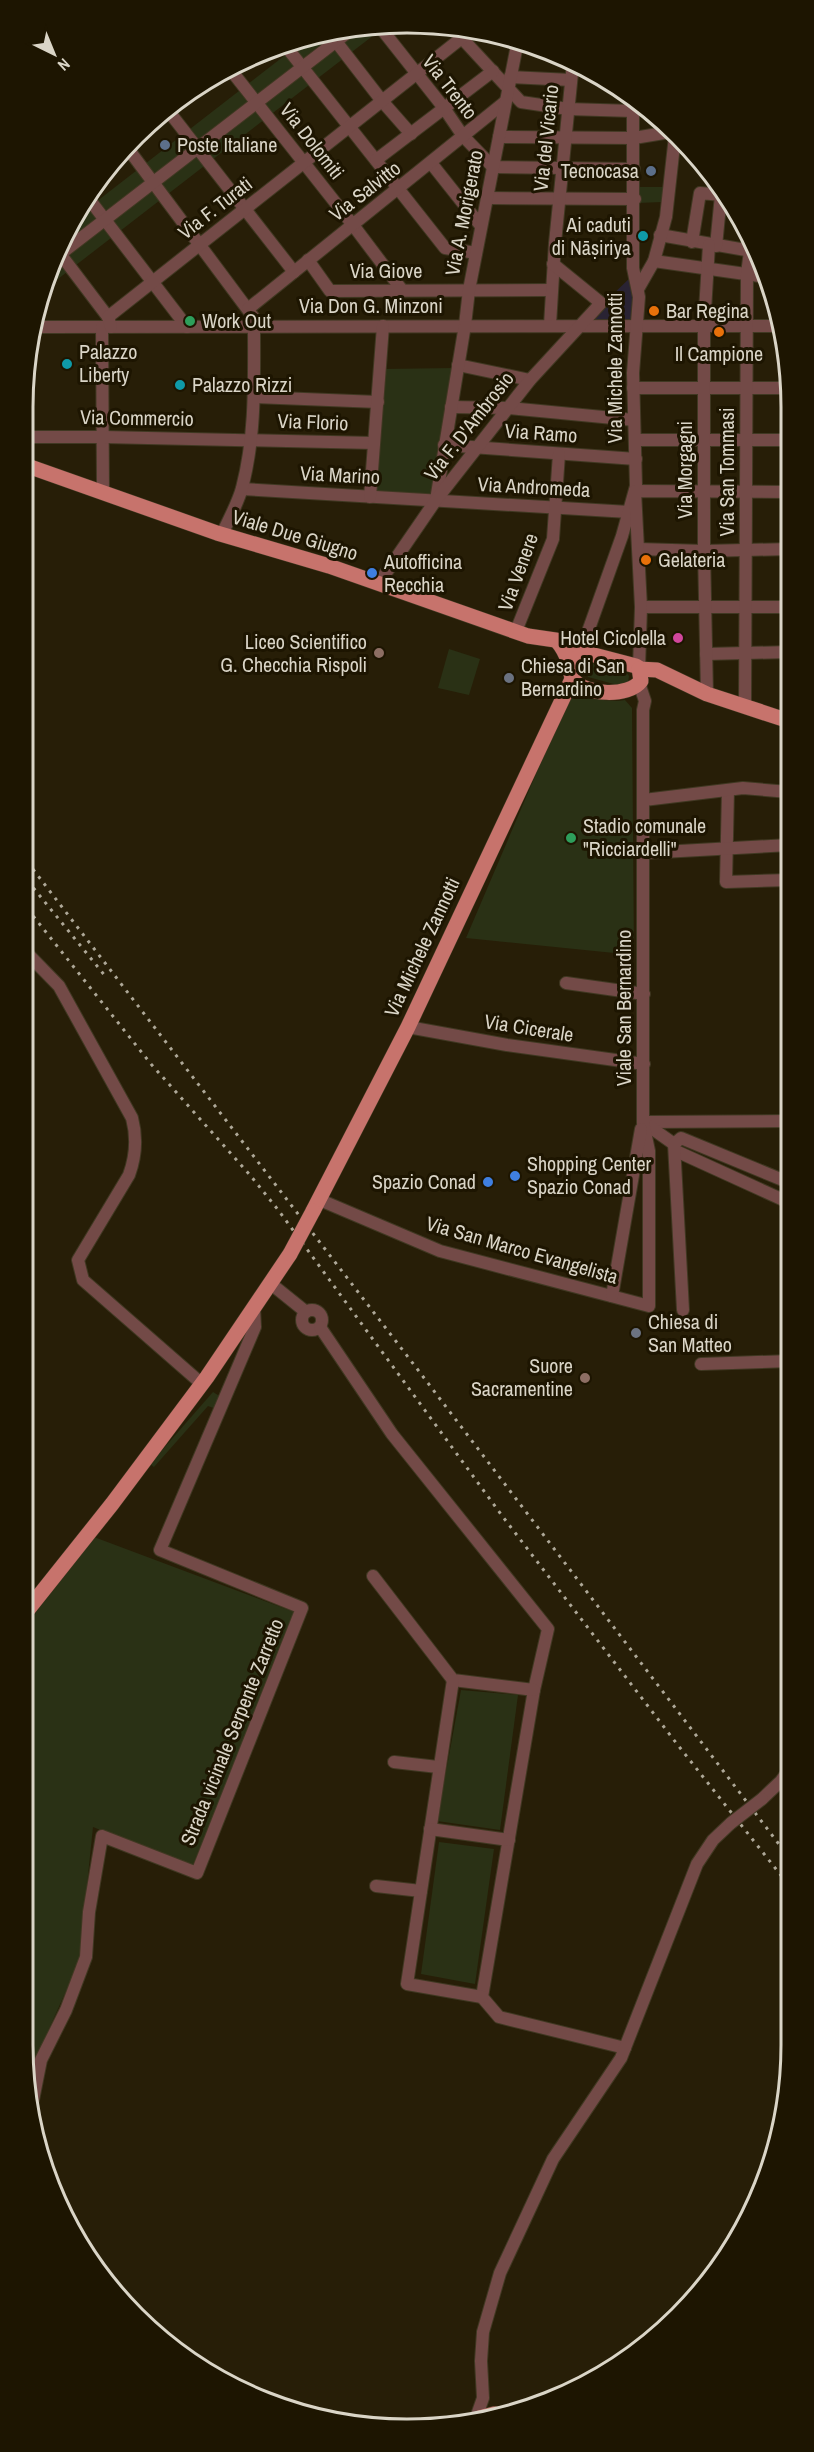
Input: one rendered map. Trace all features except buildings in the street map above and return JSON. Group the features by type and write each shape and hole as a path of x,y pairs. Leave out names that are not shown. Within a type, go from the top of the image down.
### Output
{"main road":[{"name":"Viale Due Giugno","path":"33,468 222,534 329,566 528,636 569,642 584,654 622,661 637,678"},
{"path":"557,641 564,651 571,674 586,688"},
{"name":"Via Michele Zannotti","path":"33,1603 112,1504 202,1384 290,1254 408,1027 563,699 574,658 584,654"},
{"path":"563,699 575,691 586,688 608,693 657,670 707,694 781,718"}],"street":[{"name":"Via Trento","path":"385,34 464,136 493,167"},
{"name":"Via F. Turati","path":"107,324 153,282 416,75 460,37"},
{"path":"464,37 493,71 509,82 521,102 568,109 630,106"},
{"path":"335,40 382,101 411,134"},
{"path":"69,249 303,67 331,41"},
{"name":"Via A. Morigerato","path":"436,500 469,290 516,50"},
{"path":"290,52 445,248 476,253"},
{"path":"376,160 493,71"},
{"name":"Via del Vicario","path":"549,325 572,72"},
{"name":"Via Dolomiti","path":"236,75 354,225 402,290"},
{"path":"509,82 571,80"},
{"name":"Via Salvitto","path":"248,309 506,102"},
{"name":"Via Michele Zannotti","path":"633,109 635,199 633,268 638,289 633,388 641,607 637,678"},
{"path":"172,116 294,272"},
{"path":"499,137 634,138 661,133"},
{"path":"638,289 654,261 666,217 674,146"},
{"path":"132,154 248,309 257,326 251,439 242,489 222,534"},
{"path":"431,163 481,226"},
{"path":"493,167 634,169"},
{"path":"692,242 700,193 715,194"},
{"path":"487,198 635,199"},
{"name":"Via Morgagni","path":"707,694 704,551 704,327 706,270 713,246 720,202"},
{"path":"93,204 187,327"},
{"path":"660,236 746,251"},
{"path":"64,258 107,324 103,492"},
{"name":"Via Giove","path":"308,260 330,291 552,290"},
{"path":"654,261 757,276"},
{"name":"Via San Tommasi","path":"745,706 747,274 751,261"},
{"name":"Via F. D'Ambrosio","path":"379,583 436,500 530,380 602,303 553,264"},
{"name":"Via Don G. Minzoni","path":"42,327 107,324 187,327 772,326"},
{"path":"370,497 383,326"},
{"path":"458,365 530,380"},
{"path":"633,388 780,388"},
{"path":"255,397 378,402"},
{"path":"451,407 509,408 634,420"},
{"name":"Via Commercio","path":"33,438 251,439"},
{"name":"Via Florio","path":"251,439 374,443"},
{"path":"635,440 781,440"},
{"name":"Via Ramo","path":"444,445 636,459"},
{"name":"Via Venere","path":"516,631 553,539 559,454"},
{"name":"Via Marino","path":"242,489 436,500"},
{"path":"635,491 781,492"},
{"name":"Via Michele Zannotti","path":"584,654 586,637 635,491"},
{"name":"Via Andromeda","path":"436,500 629,512"},
{"path":"639,549 704,551 781,549"},
{"path":"641,607 781,607"},
{"path":"706,654 781,652"},
{"name":"Viale San Bernardino","path":"637,678 643,710 643,1122 649,1151 649,1306"},
{"path":"644,800 743,788 781,791"},
{"path":"728,790 726,882 781,880"},
{"path":"644,853 781,845"},
{"path":"33,960 59,987 132,1118 136,1133 135,1161 129,1175 78,1260 83,1280 202,1384"},
{"path":"566,983 644,994"},
{"name":"Via Cicerale","path":"408,1027 507,1045 644,1064"},
{"path":"643,1122 781,1121"},
{"path":"643,1122 675,1148 781,1199"},
{"path":"612,1296 643,1122"},
{"path":"683,1310 675,1148 681,1138 781,1179"},
{"name":"Via San Marco Evangelista","path":"317,1205 440,1251 649,1306"},
{"path":"270,1283 306,1312 302,1321 305,1327 311,1330 320,1327 392,1434 548,1629 534,1690 482,1997"},
{"name":"Strada vicinale Serpente Zarretto","path":"35,2088 41,2060 66,2010 86,1957 89,1912 102,1836 197,1873 302,1608 160,1550 255,1327 254,1307"},
{"path":"701,1364 781,1362"},
{"path":"373,1576 453,1680 534,1690"},
{"path":"453,1680 438,1767 407,1984 482,1997 499,2017 625,2048"},
{"path":"394,1762 438,1767"},
{"path":"479,2412 483,2394 481,2361 483,2332 500,2273 553,2159 621,2058 697,1864 708,1846 731,1823 781,1782"},
{"path":"430,1828 509,1840"},
{"path":"376,1886 421,1891"},
{"path":"483,2394 494,2409"}],"shaded area":[{"path":"633,275 635,326 584,322 607,300"}],"green space":[{"path":"374,35 55,281 65,257 347,38"},
{"path":"323,43 76,235 93,205 289,53"},
{"path":"640,187 666,187 662,202 638,203"},
{"path":"455,368 434,498 372,495 382,369"},
{"path":"449,649 480,659 469,695 438,688"},
{"path":"592,663 626,672 629,676 628,683 621,686 588,677 584,670"},
{"name":"Stadio comunale \"Ricciardelli\"","path":"575,694 606,700 625,700 632,708 634,955 466,938 568,699"},
{"path":"213,1392 221,1397 216,1409 208,1406 154,1467 150,1464"},
{"path":"94,1537 294,1612 258,1709 192,1867 93,1827 79,1962 34,2066 33,2045 33,1616"},
{"path":"461,1690 518,1695 500,1830 437,1821"},
{"path":"439,1842 494,1849 475,1984 421,1974"}],"railway":[{"path":"33,869 781,1847"},
{"path":"33,887 106,977"},
{"path":"33,916 151,1064 279,1211 503,1517 781,1875"}],"place":[{"name":"Poste Italiane","path":"165,145"},
{"name":"Tecnocasa","path":"651,171"},
{"name":"Ai caduti di Nāṣiriya","path":"643,236"},
{"name":"Bar Regina","path":"654,311"},
{"name":"Work Out","path":"190,321"},
{"name":"Il Campione","path":"719,332"},
{"name":"Palazzo Liberty","path":"67,364"},
{"name":"Palazzo Rizzi","path":"180,385"},
{"name":"Gelateria","path":"646,560"},
{"name":"Autofficina Recchia","path":"372,573"},
{"name":"Hotel Cicolella","path":"678,638"},
{"name":"Liceo Scientifico G. Checchia Rispoli","path":"379,653"},
{"name":"Chiesa di San Bernardino","path":"509,678"},
{"name":"Stadio comunale \"Ricciardelli\"","path":"571,838"},
{"name":"Shopping Center Spazio Conad","path":"515,1176"},
{"name":"Spazio Conad","path":"488,1182"},
{"name":"Chiesa di San Matteo","path":"636,1333"},
{"name":"Suore Sacramentine","path":"585,1378"}]}
